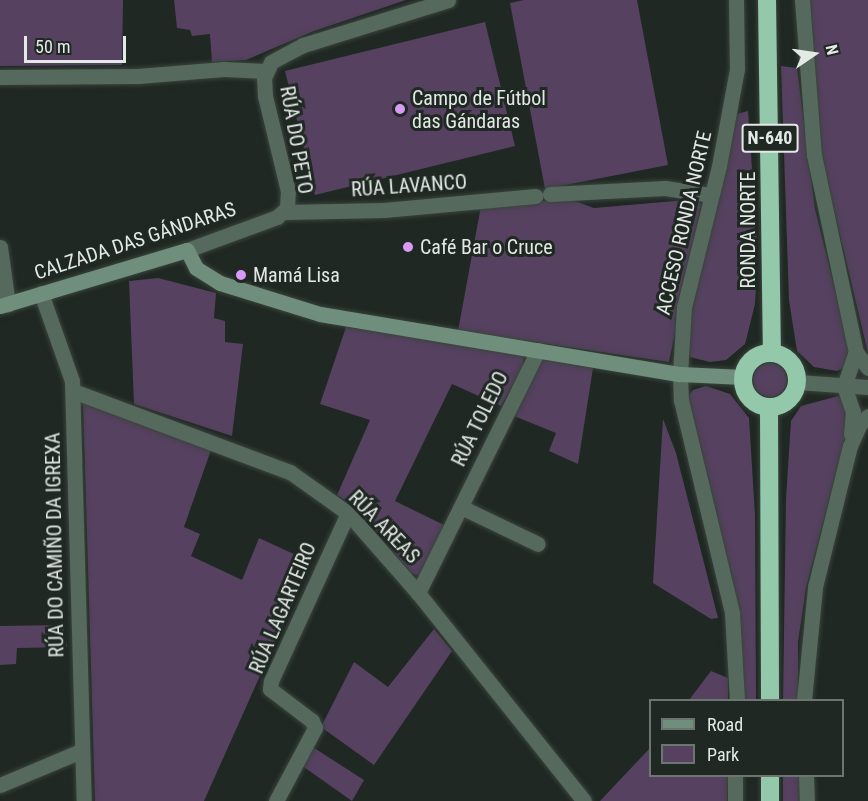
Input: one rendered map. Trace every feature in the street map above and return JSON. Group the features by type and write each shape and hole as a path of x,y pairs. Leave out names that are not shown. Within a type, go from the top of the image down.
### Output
{"highway":[{"name":"RONDA NORTE","path":"767,0 772,352"},
{"path":"772,352 788,359 798,382 791,398 769,407 747,394 743,377 756,356 772,352"},
{"path":"769,407 770,699"},
{"path":"770,777 770,801"}],"main road":[{"path":"187,250 203,274 252,296 320,314 680,374 743,377"},
{"name":"CALZADA DAS GÁNDARAS","path":"4,305 187,250"}],"street":[{"name":"RÚA DO PETO","path":"283,213 288,190 265,96 266,71 276,57 288,51 448,0"},
{"name":"ACCESO RONDA NORTE","path":"736,0 737,69 711,195 684,307 680,374 681,400 732,613 738,699"},
{"path":"802,0 814,155 856,352 868,368"},
{"name":"RÚA DO PETO","path":"0,77 138,76 224,69 266,71"},
{"name":"RÚA LAVANCO","path":"283,213 384,210 543,195 665,188 711,195"},
{"name":"CALZADA DAS GÁNDARAS","path":"187,250 283,213"},
{"path":"0,247 4,305"},
{"name":"RÚA DO CAMIÑO DA IGREXA","path":"41,293 70,370 73,391 84,801"},
{"name":"RÚA TOLEDO","path":"418,593 538,350"},
{"path":"804,699 815,587 850,446 853,412 844,386 856,352"},
{"path":"798,382 868,387"},
{"name":"RÚA AREAS","path":"73,391 290,472 348,513 418,593 584,801"},
{"path":"850,446 860,424 868,416"},
{"path":"460,507 538,544"},
{"name":"RÚA LAGARTEIRO","path":"276,801 315,728 312,721 270,689 271,681 348,513"},
{"path":"0,785 81,751"},
{"path":"735,777 735,801"},
{"path":"806,777 807,801"}],"green space":[{"path":"0,0 123,0 122,65 0,66"},
{"path":"174,0 406,0 314,31 246,60 212,62 210,34 192,36 190,30 177,28"},
{"name":"Campo de Fútbol das Gándaras","path":"524,0 637,0 668,165 545,189 510,3"},
{"path":"810,0 868,0 868,353 822,159"},
{"name":"Campo de Fútbol das Gándaras","path":"485,22 515,146 315,195 285,71"},
{"path":"781,66 797,68 815,209 849,346 849,365 837,371 814,367 797,351 789,300"},
{"path":"748,111 758,256 755,304 745,344 726,360 710,362 690,357 688,327 737,114"},
{"path":"569,199 594,208 698,199 701,205 669,362 458,331 481,206"},
{"path":"158,278 216,293 214,318 225,321 225,342 243,344 232,436 134,404 129,281"},
{"path":"346,327 524,354 523,367 501,406 452,384 395,501 444,525 419,576 411,573 358,508 337,495 370,420 320,404"},
{"path":"541,359 593,368 578,464 549,451 556,433 514,416"},
{"path":"770,363 782,368 787,380 782,392 770,397 758,392 753,380 758,368"},
{"path":"706,386 730,394 749,418 755,515 756,699 743,699 732,577 703,474 687,398 693,390"},
{"path":"838,396 845,400 851,416 806,588 798,642 798,699 783,699 786,498 791,421 801,406"},
{"path":"83,402 212,447 184,527 200,534 191,556 242,580 259,538 311,562 204,801 95,801"},
{"path":"663,419 676,453 718,618 711,619 653,583"},
{"path":"63,625 67,647 17,648 16,664 0,665 0,626"},
{"path":"434,629 452,651 374,765 321,727 354,662 388,687"},
{"path":"711,671 728,678 728,699 690,699"},
{"path":"311,746 364,780 352,801 301,765"},
{"path":"649,749 649,777 728,777 727,801 600,801"},
{"path":"783,777 799,777 800,801 783,801"}],"place":[{"name":"Campo de Fútbol das Gándaras","path":"400,109"},
{"name":"Café Bar o Cruce","path":"408,247"},
{"name":"Mamá Lisa","path":"241,275"}]}
